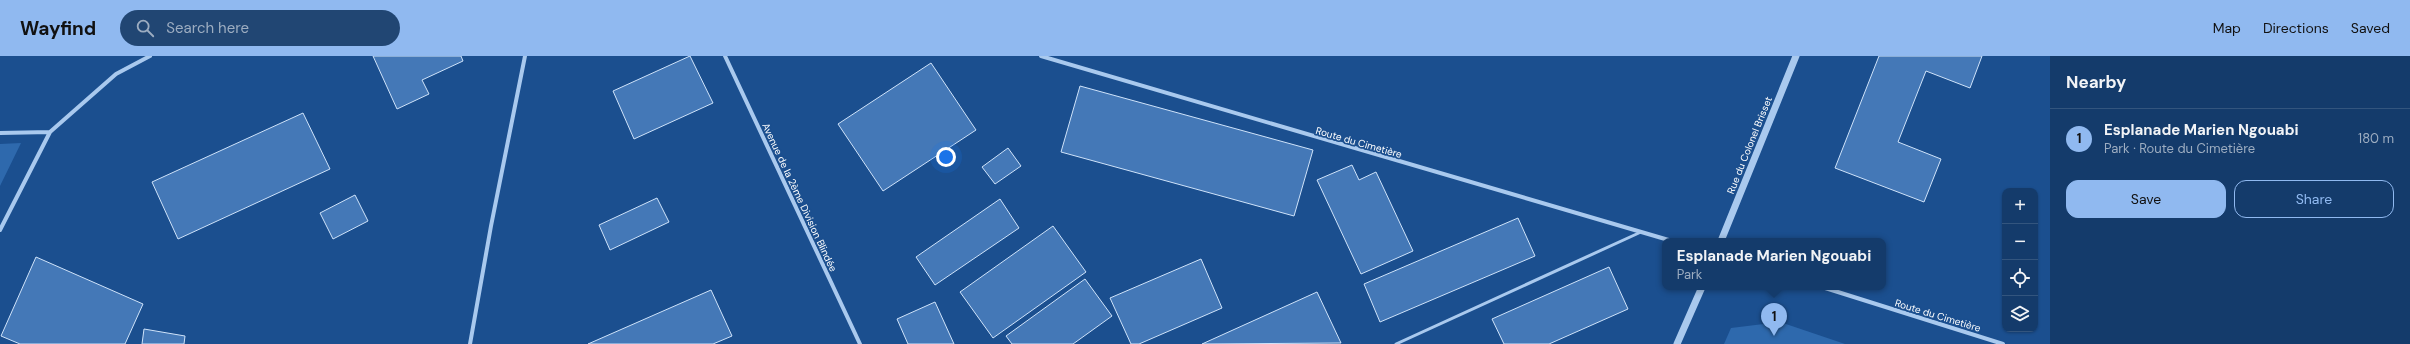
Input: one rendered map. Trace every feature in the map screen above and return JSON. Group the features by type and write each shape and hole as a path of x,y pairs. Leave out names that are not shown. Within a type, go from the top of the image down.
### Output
{"street":[{"path":"0,230 50,132 116,74 150,56"},
{"path":"470,344 491,226 525,56"},
{"name":"Avenue de la 2ème Division Blindée","path":"725,56 860,344"},
{"name":"Route du Cimetière","path":"1041,56 1662,238"},
{"name":"Rue du Colonel Brisset","path":"1722,238 1796,56"},
{"path":"0,133 50,132"},
{"path":"1677,344 1701,290"},
{"name":"Route du Cimetière","path":"1832,290 2003,344"}],"lane":[{"path":"1396,344 1641,232"}],"shaded area":[{"path":"21,143 0,186 0,144"},
{"path":"1780,322 1845,344 1724,344 1731,328"}],"building":[{"path":"373,56 461,56 463,61 422,80 429,94 397,109"},
{"path":"690,56 713,103 634,139 613,91"},
{"path":"1879,56 1982,56 1970,88 1926,71 1898,142 1941,159 1924,202 1835,168"},
{"path":"931,63 976,130 883,191 838,124"},
{"path":"1080,86 1313,150 1294,216 1061,152"},
{"path":"303,113 330,169 178,239 152,182"},
{"path":"1008,148 1021,166 995,184 982,167"},
{"path":"1352,165 1359,180 1376,172 1413,251 1361,274 1317,180"},
{"path":"355,195 368,221 333,239 320,213"},
{"path":"657,198 669,222 610,250 599,225"},
{"path":"1000,199 1019,228 935,285 916,257"},
{"path":"1518,218 1535,256 1380,322 1364,284"},
{"path":"1053,226 1086,272 993,338 960,292"},
{"path":"36,257 143,304 125,344 20,344 1,336"},
{"path":"1201,259 1222,308 1139,344 1131,344 1110,298"},
{"path":"1609,267 1628,309 1549,344 1504,344 1492,319"},
{"path":"1085,279 1112,316 1073,344 1012,344 1006,336"},
{"path":"711,290 732,336 713,344 588,344"},
{"path":"1317,292 1341,343 1202,344"},
{"path":"935,302 954,344 908,344 897,319"},
{"path":"144,329 185,336 184,344 142,344"}],"place":[{"name":"Esplanade Marien Ngouabi","path":"1774,336"}]}
